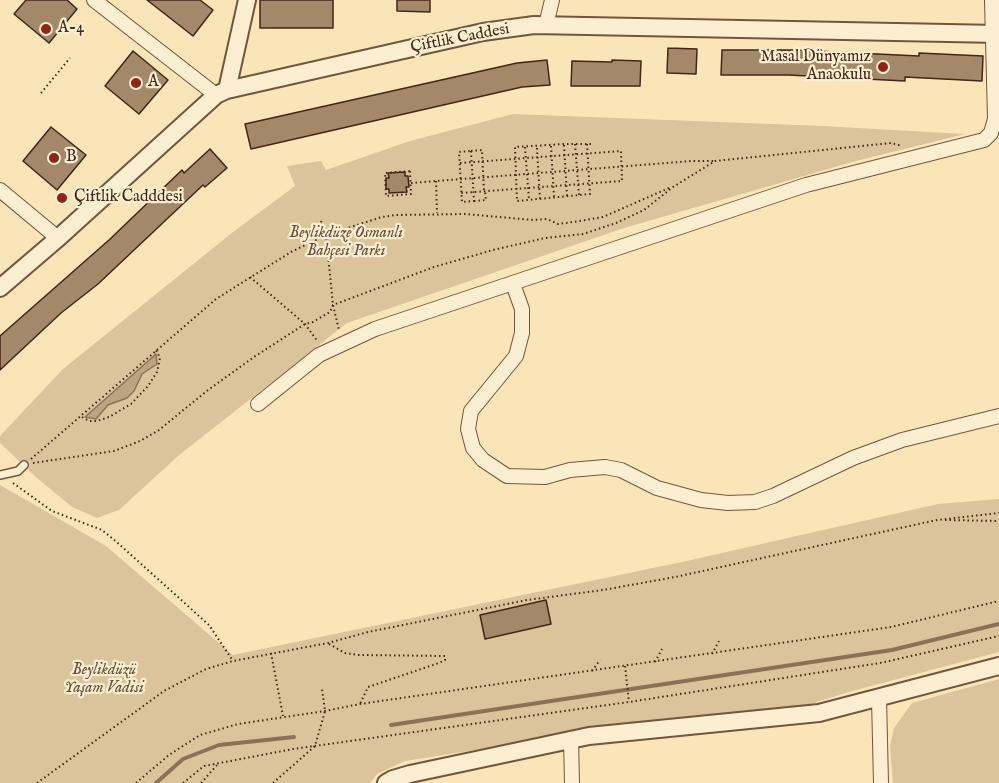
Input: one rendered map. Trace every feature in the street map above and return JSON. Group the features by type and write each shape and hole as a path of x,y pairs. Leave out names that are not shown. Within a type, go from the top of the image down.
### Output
{"street":[{"path":"94,0 222,92 247,0"},
{"path":"546,25 552,0"},
{"path":"258,404 319,355 375,329 806,185 984,140 991,133 995,119 996,34 992,0"},
{"name":"Çiftlik Caddesi","path":"0,288 222,92 483,32 534,25 996,34"},
{"path":"0,190 53,234 56,240"},
{"path":"513,284 522,309 522,333 516,356 471,411 468,429 473,448 483,460 507,476 544,477 570,470 605,467 621,470 657,489 702,500 728,503 755,502 773,496 853,458 902,440 999,416"},
{"path":"386,783 410,774 571,739 819,713 999,666"},
{"path":"879,698 881,783"},
{"path":"571,739 572,783"}],"lane":[{"path":"1,475 18,471 24,465"}],"path":[{"path":"41,93 70,58"},
{"path":"411,183 715,161 891,143 908,148"},
{"path":"587,144 590,194 517,201 515,147 564,144 575,144 587,144 592,144"},
{"path":"564,144 567,196"},
{"path":"575,144 579,195"},
{"path":"551,145 554,197"},
{"path":"537,146 540,199"},
{"path":"525,147 529,200"},
{"path":"482,150 482,162 486,200 462,202 459,152 482,150"},
{"path":"471,151 474,201"},
{"path":"460,164 621,151 622,166 622,181 461,193"},
{"path":"24,465 104,453 140,441 159,430 208,390 254,357 305,324 330,312 333,305 434,267 545,238 584,234 616,223 644,210 673,187 715,161"},
{"path":"410,171 411,183 411,194 386,196 385,173 410,171"},
{"path":"436,181 437,213"},
{"path":"24,465 216,299 291,252 326,235 382,217 437,213 547,219 558,224 603,217 673,187"},
{"path":"321,221 326,235 333,305 342,345"},
{"path":"250,277 305,324 320,344"},
{"path":"81,416 89,421 98,421 132,404 157,372 160,358 156,350"},
{"path":"1,475 52,511 102,530 209,625 233,661"},
{"path":"37,783 164,692 206,669 233,661 527,600 675,577 937,520 999,513"},
{"path":"937,520 999,521"},
{"path":"136,783 169,755 200,735 238,724 360,704 891,627 999,601"},
{"path":"183,783 204,766 218,763 315,746 629,702 880,663 999,636"},
{"path":"712,654 719,640"},
{"path":"328,643 345,653 358,656 445,656 445,660 439,663 368,687 360,704"},
{"path":"655,662 662,649"},
{"path":"271,653 283,716"},
{"path":"592,671 600,660"},
{"path":"625,666 629,702"},
{"path":"273,783 315,746 325,711 322,689"},
{"path":"201,783 218,763"}],"green space":[{"name":"Beylikdüze Osmanlı Bahçesi Parkı","path":"513,114 965,134 856,161 624,228 347,323 178,456 119,510 97,518 72,507 0,443 0,436 63,369 233,232 295,186 287,166 321,161 326,170 410,141"},
{"name":"Beylikdüzü Yaşam Vadisi","path":"0,485 106,546 233,655 682,562 938,504 999,499 999,652 845,693 793,710 579,734 405,761 377,774 370,783 0,783"},
{"path":"999,679 999,783 893,783 890,746 894,728 912,703"}],"shaded area":[{"path":"156,354 157,364 142,374 134,391 127,398 108,405 96,419 85,417"}],"building":[{"name":"A-4","path":"26,0 67,0 77,9 49,43 14,14"},
{"path":"147,0 200,0 213,10 193,36"},
{"path":"260,0 333,0 333,28 260,28"},
{"path":"397,0 430,0 430,12 397,11"},
{"path":"668,48 697,49 696,74 667,73"},
{"path":"722,50 983,56 982,81 905,77 905,81 788,75 721,75"},
{"name":"A","path":"133,51 168,80 139,114 105,86"},
{"path":"547,60 550,85 522,87 251,149 245,124 517,63"},
{"path":"612,60 641,61 640,86 571,86 572,61 612,62"},
{"name":"B","path":"51,127 86,155 57,190 23,161"},
{"path":"210,149 227,168 205,187 203,185 98,284 61,313 0,370 0,336 109,240 182,170 184,173"},
{"path":"405,172 405,176 408,176 407,192 389,193 389,189 386,189 388,173"},
{"path":"546,600 551,624 485,639 480,615"}],"waterway":[{"path":"391,725 892,650 999,624"},
{"path":"156,783 183,759 219,745 294,737"}],"place":[{"name":"A-4","path":"46,29"},
{"name":"Masal Dünyamız Anaokulu","path":"883,67"},
{"name":"A","path":"136,83"},
{"name":"B","path":"54,158"},
{"name":"Çiftlik Cadddesi","path":"62,198"}]}
